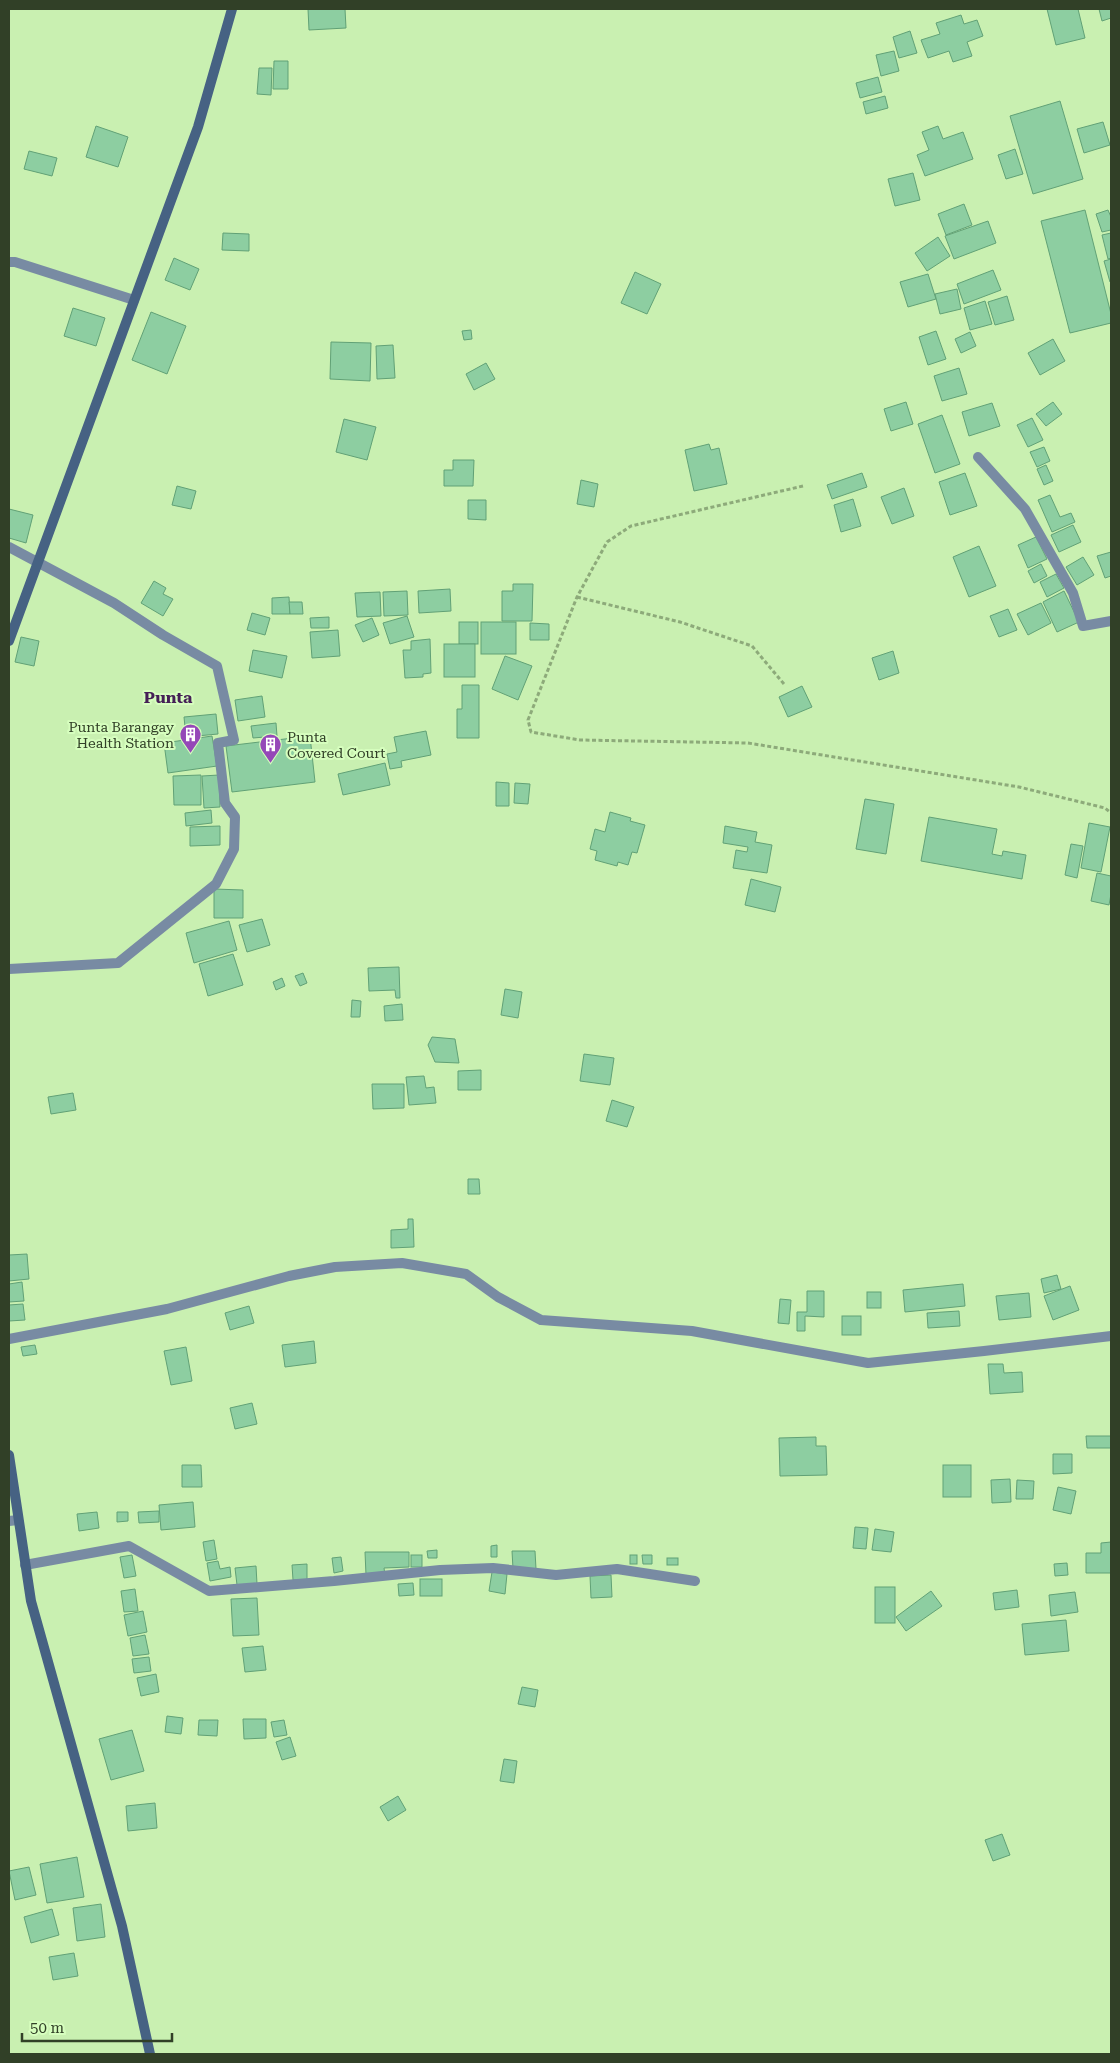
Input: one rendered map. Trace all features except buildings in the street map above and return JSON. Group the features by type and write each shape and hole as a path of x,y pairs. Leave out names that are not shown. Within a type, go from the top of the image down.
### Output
{"street":[{"path":"9,641 198,127 232,9"},
{"path":"9,262 15,262 134,300"},
{"path":"978,457 1025,509 1073,593 1083,626 1111,621"},
{"path":"9,547 114,603 163,635 217,666 234,740 218,743 225,803 235,817 234,848 216,884 118,963 9,969"},
{"path":"9,1339 168,1309 289,1276 334,1267 402,1263 466,1274 498,1297 541,1320 692,1331 868,1363 1111,1336"},
{"path":"9,1455 14,1521 25,1566 30,1601 122,1926 150,2054"},
{"path":"25,1566 129,1546 209,1591 440,1570 493,1568 556,1575 616,1569 695,1581"}],"path":[{"path":"803,486 631,526 607,542 577,597 528,720 531,732 580,740 748,743 1019,787 1105,808 1111,813"},
{"path":"577,597 680,622 752,646 784,684"}],"place":[{"name":"Punta Barangay Health Station","path":"190,754"},
{"name":"Punta Covered Court","path":"271,764"}],"district":[{"name":"Punta","path":"168,697"}]}
